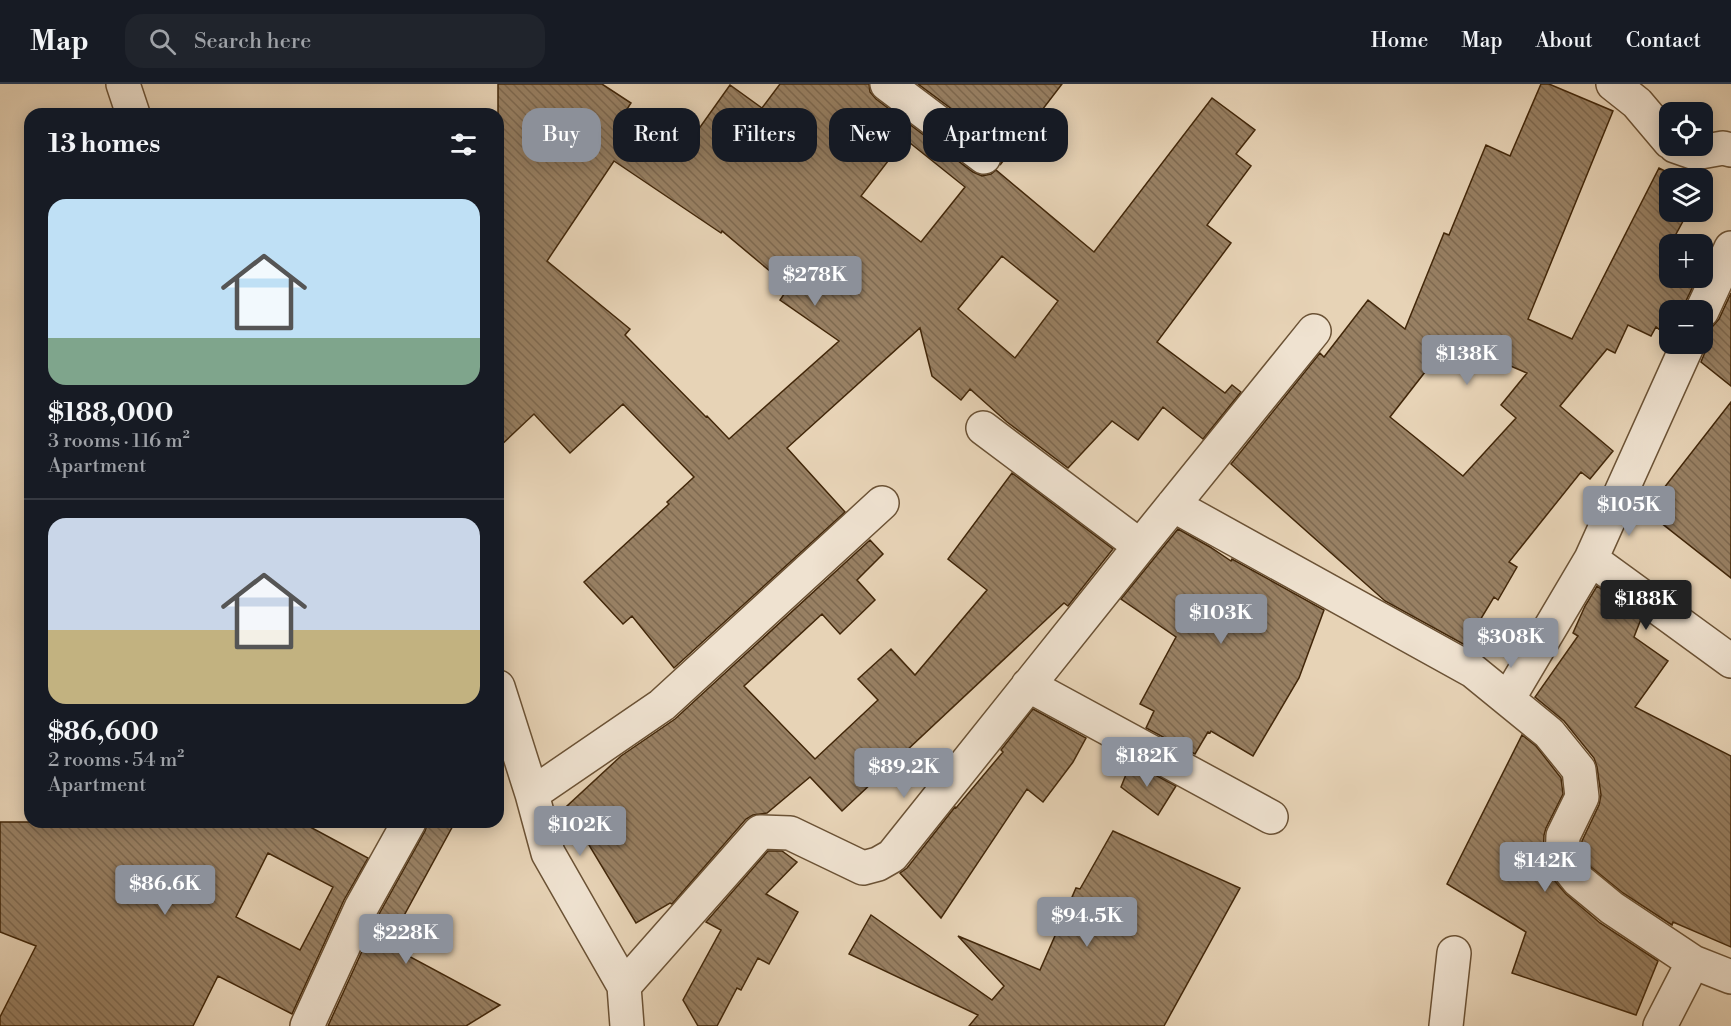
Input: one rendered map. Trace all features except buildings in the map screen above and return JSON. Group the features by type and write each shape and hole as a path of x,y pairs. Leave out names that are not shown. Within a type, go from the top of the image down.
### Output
{"street":[{"path":"123,84 131,108"},
{"path":"887,84 923,111"},
{"path":"1613,84 1637,103 1659,129"},
{"path":"1713,150 1723,148 1731,150"},
{"path":"1707,300 1731,248"},
{"path":"624,986 760,832 790,833 863,868 878,864 892,856 1314,331"},
{"path":"1508,699 1591,559 1683,354"},
{"path":"983,428 1140,546"},
{"path":"532,794 662,705 882,503"},
{"path":"1173,505 1473,671 1549,733 1579,770 1582,797 1563,836 1562,860 1578,880 1612,908 1692,962 1731,977"},
{"path":"1591,559 1731,661"},
{"path":"1028,685 1271,817"},
{"path":"504,709 532,794 548,853 624,986 627,1026"},
{"path":"307,1026 361,908 406,828"},
{"path":"1446,1026 1454,953"},
{"path":"1660,1026 1692,962"}]}
